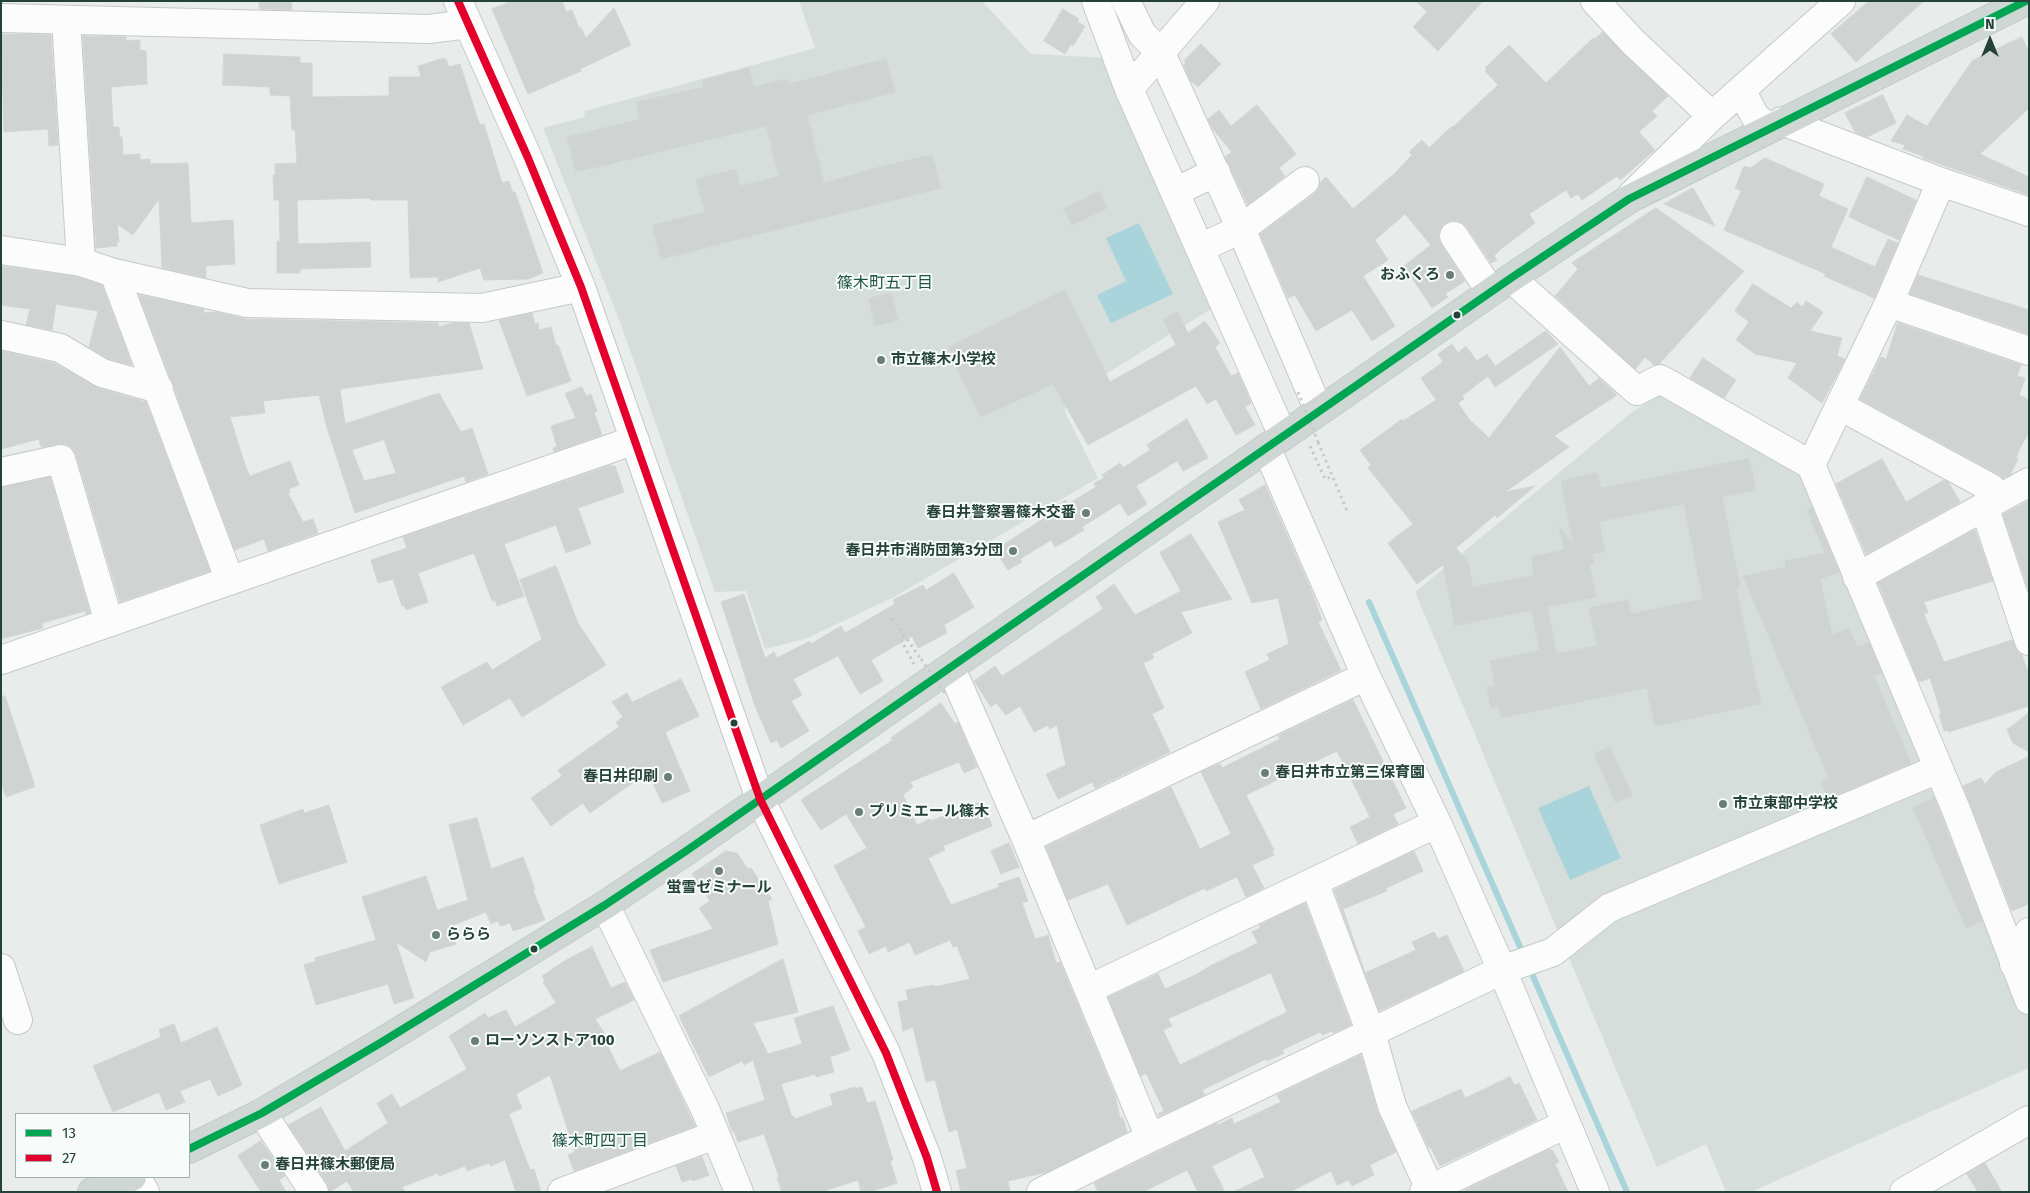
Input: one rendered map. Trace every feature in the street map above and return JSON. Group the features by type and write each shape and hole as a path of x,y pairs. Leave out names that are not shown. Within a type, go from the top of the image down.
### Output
{"main road":[{"path":"190,1149 262,1113 382,1042 605,905 760,799 948,680 1275,442 1628,199 2026,1"},
{"path":"92,1192 129,1178"}],"street":[{"path":"1096,1 1129,89 1200,248 1366,676 1437,823 1502,970 1595,1192"},
{"path":"1126,1 1142,34 1161,53 1216,172 1319,411"},
{"path":"1129,89 1205,1"},
{"path":"1596,1 1633,42 1712,116"},
{"path":"1628,199 1712,116 1841,1"},
{"path":"1,18 429,29 463,13 528,158 581,287 760,799 886,1053 927,1158 937,1192"},
{"path":"66,20 81,262"},
{"path":"1741,90 1756,118 2029,212"},
{"path":"1175,192 1216,172"},
{"path":"1200,248 1241,229 1305,181"},
{"path":"1811,465 1889,303 1941,182"},
{"path":"1454,236 1501,285 1637,391 1660,379 1811,465 1938,769 2029,1000"},
{"path":"1,250 81,262 114,273 247,303 482,308 581,287"},
{"path":"114,273 230,581"},
{"path":"1889,303 2029,351"},
{"path":"1,335 60,348 102,373 159,389"},
{"path":"1840,406 1991,488 1991,503 2029,641"},
{"path":"1,660 635,440"},
{"path":"1,472 61,459 109,622"},
{"path":"1857,577 2029,482"},
{"path":"1026,839 1366,676"},
{"path":"948,680 1026,839 1150,1138"},
{"path":"1041,1192 1082,1183 1150,1138 1502,970 1553,952 1609,908 1938,769"},
{"path":"1088,989 1437,823"},
{"path":"1314,882 1371,1033 1392,1106 1427,1190 1566,1124"},
{"path":"605,905 682,1061 739,1192"},
{"path":"2014,964 2029,932"},
{"path":"1,968 18,1020"},
{"path":"262,1113 314,1192"},
{"path":"1904,1192 2029,1120"},
{"path":"562,1192 714,1135"},
{"path":"137,1178 145,1192"}],"path":[{"path":"1298,392 1347,512"},
{"path":"1310,445 1325,479 1333,476"},
{"path":"892,618 921,659 948,680"},
{"path":"904,635 900,638 917,669"}],"shaded area":[{"name":"市立篠木小学校","path":"799,1 982,1 1031,54 1109,58 1216,306 1067,398 1065,412 1098,478 894,597 805,639 765,649 746,591 715,592 620,322 543,128 584,117 585,111 815,48"},
{"name":"市立東部中学校","path":"1670,387 1803,464 2029,1015 2029,1068 1751,1192 1726,1192 1706,1144 1657,1167 1415,592 1631,413"}],"water":[{"path":"1139,223 1173,294 1111,323 1097,295 1126,281 1106,238"},
{"path":"1589,786 1621,858 1570,880 1538,808"}],"building":[{"path":"259,1 291,1 292,10 260,9"},
{"path":"513,1 562,1 566,12 572,10 579,28 581,28 586,38 614,8 631,45 580,69 581,71 528,94 492,9"},
{"path":"1416,1 1483,1 1438,51 1413,27 1427,12"},
{"path":"1869,1 1924,1 1856,62 1831,34"},
{"path":"1063,9 1079,19 1077,22 1085,26 1073,46 1071,44 1065,54 1044,41"},
{"path":"1603,32 1668,96 1652,111 1657,116 1639,132 1655,150 1620,180 1617,176 1582,200 1578,194 1571,198 1566,190 1529,214 1535,223 1501,249 1494,256 1497,260 1491,263 1467,227 1461,222 1454,220 1445,223 1440,229 1438,236 1441,244 1465,281 1445,294 1448,297 1432,308 1404,266 1431,245 1405,214 1375,240 1388,260 1363,276 1395,326 1372,341 1352,310 1316,331 1295,295 1288,298 1260,234 1314,194 1326,177 1353,209 1395,173 1412,155 1409,152 1422,140 1429,148 1498,85 1485,71 1487,69 1485,68 1509,45 1546,83 1593,38"},
{"path":"1,35 51,35 58,145 49,146 48,129 4,132"},
{"path":"83,36 126,37 126,41 140,40 140,50 146,51 147,84 111,87 113,127 119,127 120,137 122,137 123,155 140,154 140,160 150,159 150,164 188,163 191,223 233,220 235,264 206,266 206,278 162,268 159,199 133,235 117,224 119,242 117,242 117,246 96,248"},
{"path":"2022,37 2029,52 2029,108 1980,154 2029,177 2029,195 1923,158 1923,156 1903,149 1905,145 1891,141 1907,115 1927,126 1972,61"},
{"path":"1201,44 1221,64 1198,87 1190,80 1184,65 1186,62 1184,61"},
{"path":"224,54 300,57 300,63 312,63 312,97 389,96 389,77 421,77 418,66 444,58 449,67 460,64 479,123 481,125 484,124 502,183 509,181 513,193 515,192 543,273 528,279 484,280 480,268 438,282 438,277 410,278 408,200 371,200 370,198 297,200 298,244 370,242 371,267 300,269 300,273 277,273 277,241 280,241 279,200 274,200 273,175 275,175 275,164 297,163 295,130 292,130 290,96 270,95 270,87 223,85"},
{"path":"886,59 895,92 807,115 824,183 883,166 932,155 941,188 661,259 652,225 705,212 696,179 736,169 740,186 779,176 766,126 576,172 567,137 640,119 636,102 704,87 702,80 749,68 754,87 787,79 788,84"},
{"path":"1883,95 1896,123 1867,137 1855,132 1845,113"},
{"path":"1257,105 1296,154 1279,168 1285,176 1248,205 1225,157 1232,152 1212,128 1208,119 1219,110 1231,126"},
{"path":"1765,158 1824,184 1819,196 1848,209 1831,247 1875,267 1888,239 1898,243 1874,298 1824,276 1826,274 1724,230 1741,191 1735,188 1744,166 1750,168"},
{"path":"1867,177 1916,200 1899,240 1849,217"},
{"path":"1693,188 1715,226 1664,204"},
{"path":"1099,192 1107,208 1072,225 1064,209"},
{"path":"1656,208 1744,271 1660,363 1654,365 1645,357 1635,369 1555,296 1578,269 1572,263"},
{"path":"1,266 77,277 102,285 132,365 108,359 89,347 98,311 56,304 52,330 26,325 30,309 1,305"},
{"path":"1918,275 2029,310 2029,334 1910,294"},
{"path":"1753,284 1791,308 1797,302 1802,307 1806,301 1823,312 1810,331 1842,338 1837,356 1845,359 1822,403 1788,378 1797,363 1755,354 1736,340 1749,322 1735,311"},
{"path":"1065,290 1110,382 1176,345 1163,319 1177,312 1188,333 1205,321 1220,343 1215,347 1231,376 1238,373 1251,403 1245,407 1255,425 1236,435 1216,399 1207,404 1196,386 1088,445 1053,384 981,417 951,356 949,347"},
{"path":"891,293 898,320 875,326 869,299"},
{"path":"139,295 204,309 203,313 215,312 246,319 438,323 439,327 453,323 469,323 483,369 340,389 345,424 439,393 461,432 472,428 488,474 466,482 464,476 355,513 327,428 319,395 263,401 265,413 230,417 246,468 250,476 290,461 299,485 289,489 290,492 288,493 303,522 313,519 318,533 268,551 264,539 235,550","holes":["384,440 396,473 364,481 352,450"]},
{"path":"532,313 535,324 538,323 539,330 551,327 556,346 558,345 571,381 527,396 499,320"},
{"path":"1898,323 2021,365 2017,376 2025,378 2019,395 2029,400 2029,432 2020,448 2016,458 2018,459 2010,475 2003,478 1860,399 1881,357 1886,359"},
{"path":"1546,331 1558,344 1495,387 1488,376 1462,396 1464,399 1458,403 1469,419 1489,438 1560,347 1589,386 1599,378 1617,395 1554,436 1569,447 1505,492 1535,486 1497,518 1495,515 1456,548 1468,562 1473,587 1534,575 1531,557 1564,550 1559,527 1573,543 1561,481 1597,473 1601,488 1749,458 1756,490 1722,497 1740,586 1736,588 1761,704 1655,726 1647,688 1501,718 1499,707 1491,708 1487,687 1495,686 1490,661 1540,650 1531,610 1455,626 1443,565 1417,584 1388,543 1413,524 1368,468 1371,465 1360,450 1402,419 1403,421 1436,400 1421,378 1443,362 1438,354 1452,344 1458,353 1466,346 1477,361 1487,354 1495,366","holes":["1684,504 1703,599 1631,614 1628,600 1589,608 1597,646 1557,653 1547,607 1596,597 1589,564 1594,563 1592,554 1605,551 1599,522"]},
{"path":"1,351 54,363 98,388 146,402 210,571 120,602 76,455 72,448 66,444 41,447 39,439 1,449"},
{"path":"1703,358 1736,380 1724,398 1690,378"},
{"path":"582,387 586,396 591,394 597,411 594,412 602,435 554,452 553,448 557,447 551,426 576,418 565,394"},
{"path":"1187,419 1208,458 1183,471 1177,461 1136,486 1147,504 1128,516 1120,503 1082,527 1084,530 1064,542 1055,547 1051,540 1020,559 1022,562 1008,570 995,550 1049,515 1046,512 1066,500 1068,504 1096,487 1094,483 1104,478 1102,475 1120,463 1123,468 1150,450 1147,445"},
{"path":"1882,459 1906,502 1944,480 1949,483 1960,502 1866,554 1836,484"},
{"path":"612,465 613,467 615,466 624,492 578,508 591,544 566,553 556,525 504,544 524,596 497,606 495,600 492,601 474,553 418,573 428,602 406,610 404,605 402,606 393,579 378,583 371,560 407,548 403,537"},
{"path":"50,477 90,613 86,614 85,611 42,623 43,628 1,639 1,487"},
{"path":"1265,485 1311,590 1322,620 1318,622 1341,670 1261,709 1245,672 1270,660 1267,654 1289,644 1278,598 1252,603 1218,522 1245,510 1239,500"},
{"path":"2029,501 2029,591 2003,514"},
{"path":"1812,508 1839,572 1820,579 1832,635 1849,628 1857,647 1869,643 1882,673 1874,676 1911,763 1828,799 1821,782 1829,778 1743,576 1786,567 1785,561 1825,553 1807,510"},
{"path":"1975,530 1993,581 1924,602 1928,612 1924,614 1944,662 2012,640 2018,652 2022,655 2029,675 2029,706 1949,732 1948,730 1944,731 1939,714 1941,713 1930,678 1919,682 1878,583"},
{"path":"1191,534 1232,599 1181,612 1192,633 1152,654 1154,658 1143,663 1164,708 1152,714 1170,752 1095,788 1092,782 1058,799 1046,774 1066,765 1057,725 1050,729 1048,725 1034,732 1020,706 1006,715 996,703 991,707 974,681 995,666 1002,676 1103,609 1096,597 1114,584 1135,615 1181,591 1160,553"},
{"path":"556,566 578,623 606,665 522,717 510,698 463,725 441,687 487,662 492,670 542,639 520,580"},
{"path":"954,573 974,607 944,625 947,633 918,648 912,636 871,660 883,681 860,694 838,656 793,679 802,695 791,701 809,731 781,748 777,740 771,743 755,706 721,602 744,594 765,658 774,652 777,658 810,641 811,644 841,626 845,633 895,604 893,600 923,585 926,590"},
{"path":"681,679 699,716 665,732 690,791 662,803 648,772 590,813 583,803 551,826 531,798 562,776 558,770 619,727 616,722 623,717 612,702 627,693 632,702"},
{"path":"5,696 34,783 34,787 6,797 1,782 1,697"},
{"path":"1353,700 1406,808 1393,814 1398,824 1358,844 1350,827 1370,817 1337,751 1246,795 1274,850 1272,851 1274,855 1252,865 1264,888 1246,897 1237,877 1206,891 1205,888 1127,925 1108,884 1068,900 1046,847 1171,787 1200,849 1231,834 1201,772 1220,764 1222,768 1280,739 1278,736"},
{"path":"941,703 955,724 958,722 977,767 964,773 959,762 910,782 913,787 903,795 917,825 982,801 992,826 943,846 945,850 928,858 951,905 999,887 998,884 1019,877 1028,901 1022,903 1035,939 1048,935 1056,963 1060,962 1115,1095 1120,1118 1123,1118 1127,1132 1047,1172 1008,1181 1010,1192 961,1192 956,1171 967,1168 957,1129 949,1132 935,1080 926,1082 913,1027 903,1031 898,1002 908,1000 906,990 934,985 934,987 970,979 957,946 953,947 950,940 915,955 910,942 888,952 886,946 869,954 858,931 866,927 834,866 867,848 846,814 821,830 801,800 893,740 891,738"},
{"path":"2029,713 2029,752 2013,743 2007,730"},
{"path":"1610,747 1632,795 1616,803 1594,754"},
{"path":"2029,757 2029,904 2012,911 1963,786 1981,778 1985,784 1996,772"},
{"path":"1934,798 1982,921 1966,928 1913,808"},
{"path":"329,805 347,862 279,884 260,825 303,809 304,813"},
{"path":"477,818 491,869 523,857 545,920 513,931 510,923 501,926 497,921 491,924 486,912 451,926 456,944 430,952 426,962 396,942 414,998 394,1004 388,984 316,1005 304,965 316,961 315,958 376,940 362,897 426,876 437,910 468,900 449,825"},
{"path":"1009,843 1019,867 1001,874 991,851"},
{"path":"726,851 737,853 748,869 751,868 772,899 768,901 778,944 663,982 650,950 713,929 699,908 710,901 692,874"},
{"path":"1414,851 1423,871 1386,888 1387,891 1343,909 1365,973 1416,950 1412,942 1434,932 1438,939 1447,935 1464,971 1379,1011 1334,890"},
{"path":"1305,903 1351,1025 1333,1033 1332,1031 1322,1035 1320,1032 1282,1050 1284,1053 1267,1061 1266,1059 1202,1090 1205,1095 1159,1116 1158,1114 1164,1111 1146,1073 1141,1076 1108,997 1158,974 1165,989 1197,974 1258,943 1252,932 1260,928 1259,925","holes":["1271,973 1287,1012 1180,1065 1163,1030 1172,1026 1168,1019"]},
{"path":"592,947 611,988 625,982 634,1000 595,1019 605,1034 603,1036 620,1071 660,1052 695,1126 574,1171 568,1155 575,1152 550,1075 516,1094 522,1108 509,1114 530,1170 534,1169 541,1192 516,1192 505,1160 490,1166 489,1163 467,1171 465,1166 439,1176 438,1173 402,1187 405,1192 354,1192 347,1181 330,1192 327,1183 288,1125 321,1107 345,1151 388,1123 377,1103 392,1094 400,1108 467,1069 449,1036 485,1013 488,1018 506,1010 515,1027 556,1003 543,982 545,981 542,976 566,960"},
{"path":"783,959 798,1012 753,1023 768,1054 802,1044 794,1018 833,1006 850,1050 830,1057 834,1072 816,1077 815,1074 781,1084 792,1117 794,1116 795,1119 833,1105 830,1094 862,1087 867,1103 875,1101 893,1160 890,1161 897,1183 870,1192 861,1192 858,1180 821,1192 782,1192 777,1178 779,1177 764,1134 738,1142 734,1131 732,1131 726,1113 765,1100 753,1060 744,1065 742,1061 709,1077 679,1016"},
{"path":"174,1024 181,1043 217,1027 242,1085 218,1096 210,1079 180,1091 185,1102 166,1110 159,1092 113,1112 93,1066 161,1037 159,1030"},
{"path":"1361,1055 1377,1110 1396,1152 1370,1165 1374,1175 1352,1186 1349,1180 1337,1185 1331,1171 1290,1192 1233,1192 1265,1177 1251,1147 1212,1166 1225,1192 1198,1192 1187,1170 1143,1192 1098,1192 1094,1183 1217,1123 1218,1125 1232,1118 1234,1124 1281,1102 1277,1095"},
{"path":"1510,1077 1514,1085 1519,1083 1537,1120 1440,1166 1431,1148 1428,1147 1412,1111 1461,1089 1465,1098"},
{"path":"261,1141 285,1176 279,1180 286,1192 261,1192 238,1156"},
{"path":"1549,1149 1553,1151 1559,1162 1555,1164 1568,1192 1466,1192 1465,1190"},
{"path":"702,1157 709,1175 693,1181 692,1179 682,1182 676,1166"},
{"path":"1985,1163 2002,1192 1978,1192 1967,1174"}],"waterway":[{"path":"1369,602 1524,956"},
{"path":"1529,967 1627,1192"}],"transit line":[{"name":"27","path":"458,1 528,158 581,287 760,799 886,1053 927,1158 937,1192"},
{"name":"13","path":"190,1149 262,1113 382,1042 605,905 686,851 1511,278 1629,199 2026,1"}],"place":[{"name":"おふくろ","path":"1450,275"},
{"name":"市立篠木小学校","path":"881,360"},
{"name":"春日井警察署篠木交番","path":"1086,513"},
{"name":"春日井市消防団第3分団","path":"1013,551"},
{"name":"春日井市立第三保育園","path":"1265,773"},
{"name":"春日井印刷","path":"668,777"},
{"name":"市立東部中学校","path":"1723,804"},
{"name":"プリミエール篠木","path":"859,812"},
{"name":"蛍雪ゼミナール","path":"719,871"},
{"name":"ららら","path":"436,935"},
{"name":"ローソンストア100","path":"475,1041"},
{"name":"春日井篠木郵便局","path":"265,1165"}],"district":[{"name":"篠木町五丁目","path":"885,284"},
{"name":"篠木町四丁目","path":"600,1142"}]}
